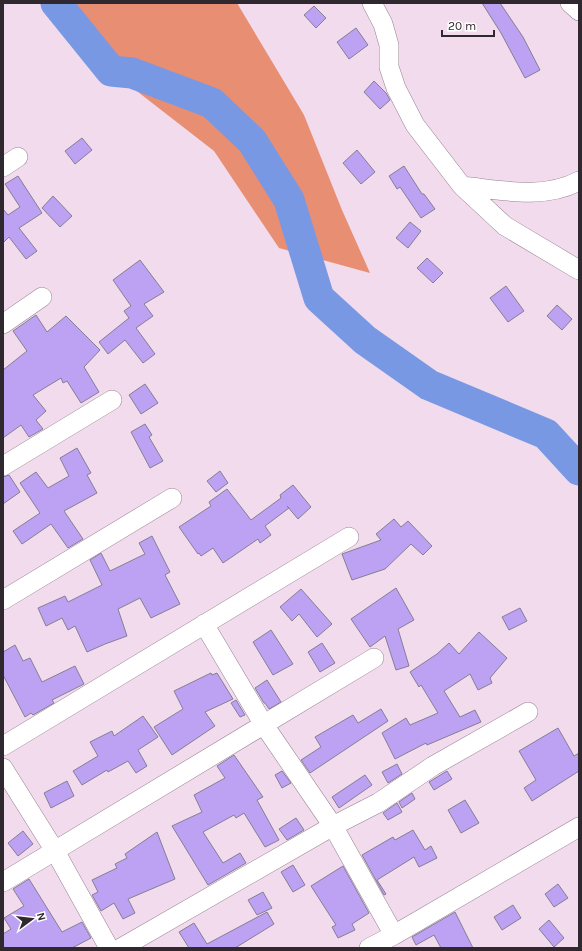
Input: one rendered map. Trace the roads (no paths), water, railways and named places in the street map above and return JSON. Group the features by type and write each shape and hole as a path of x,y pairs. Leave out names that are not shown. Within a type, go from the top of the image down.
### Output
{"street":[{"path":"372,3 383,24 389,45 389,67 396,88 415,125 462,186 505,226 579,270"},
{"path":"570,3 579,11"},
{"path":"3,167 18,157"},
{"path":"462,186 509,191 542,192 568,187 579,181"},
{"path":"3,324 42,297"},
{"path":"3,466 112,400"},
{"path":"3,600 172,498"},
{"path":"3,746 349,537"},
{"path":"204,624 264,725 333,826 394,935"},
{"path":"3,882 374,658"},
{"path":"121,948 333,826 378,803 433,766 528,712"},
{"path":"3,768 55,851 109,948"},
{"path":"369,948 394,935 579,827"}],"waterway":[{"path":"56,3 111,71 132,73 212,103 252,141 289,200 319,298 365,340 429,385 546,434 579,470"}]}
